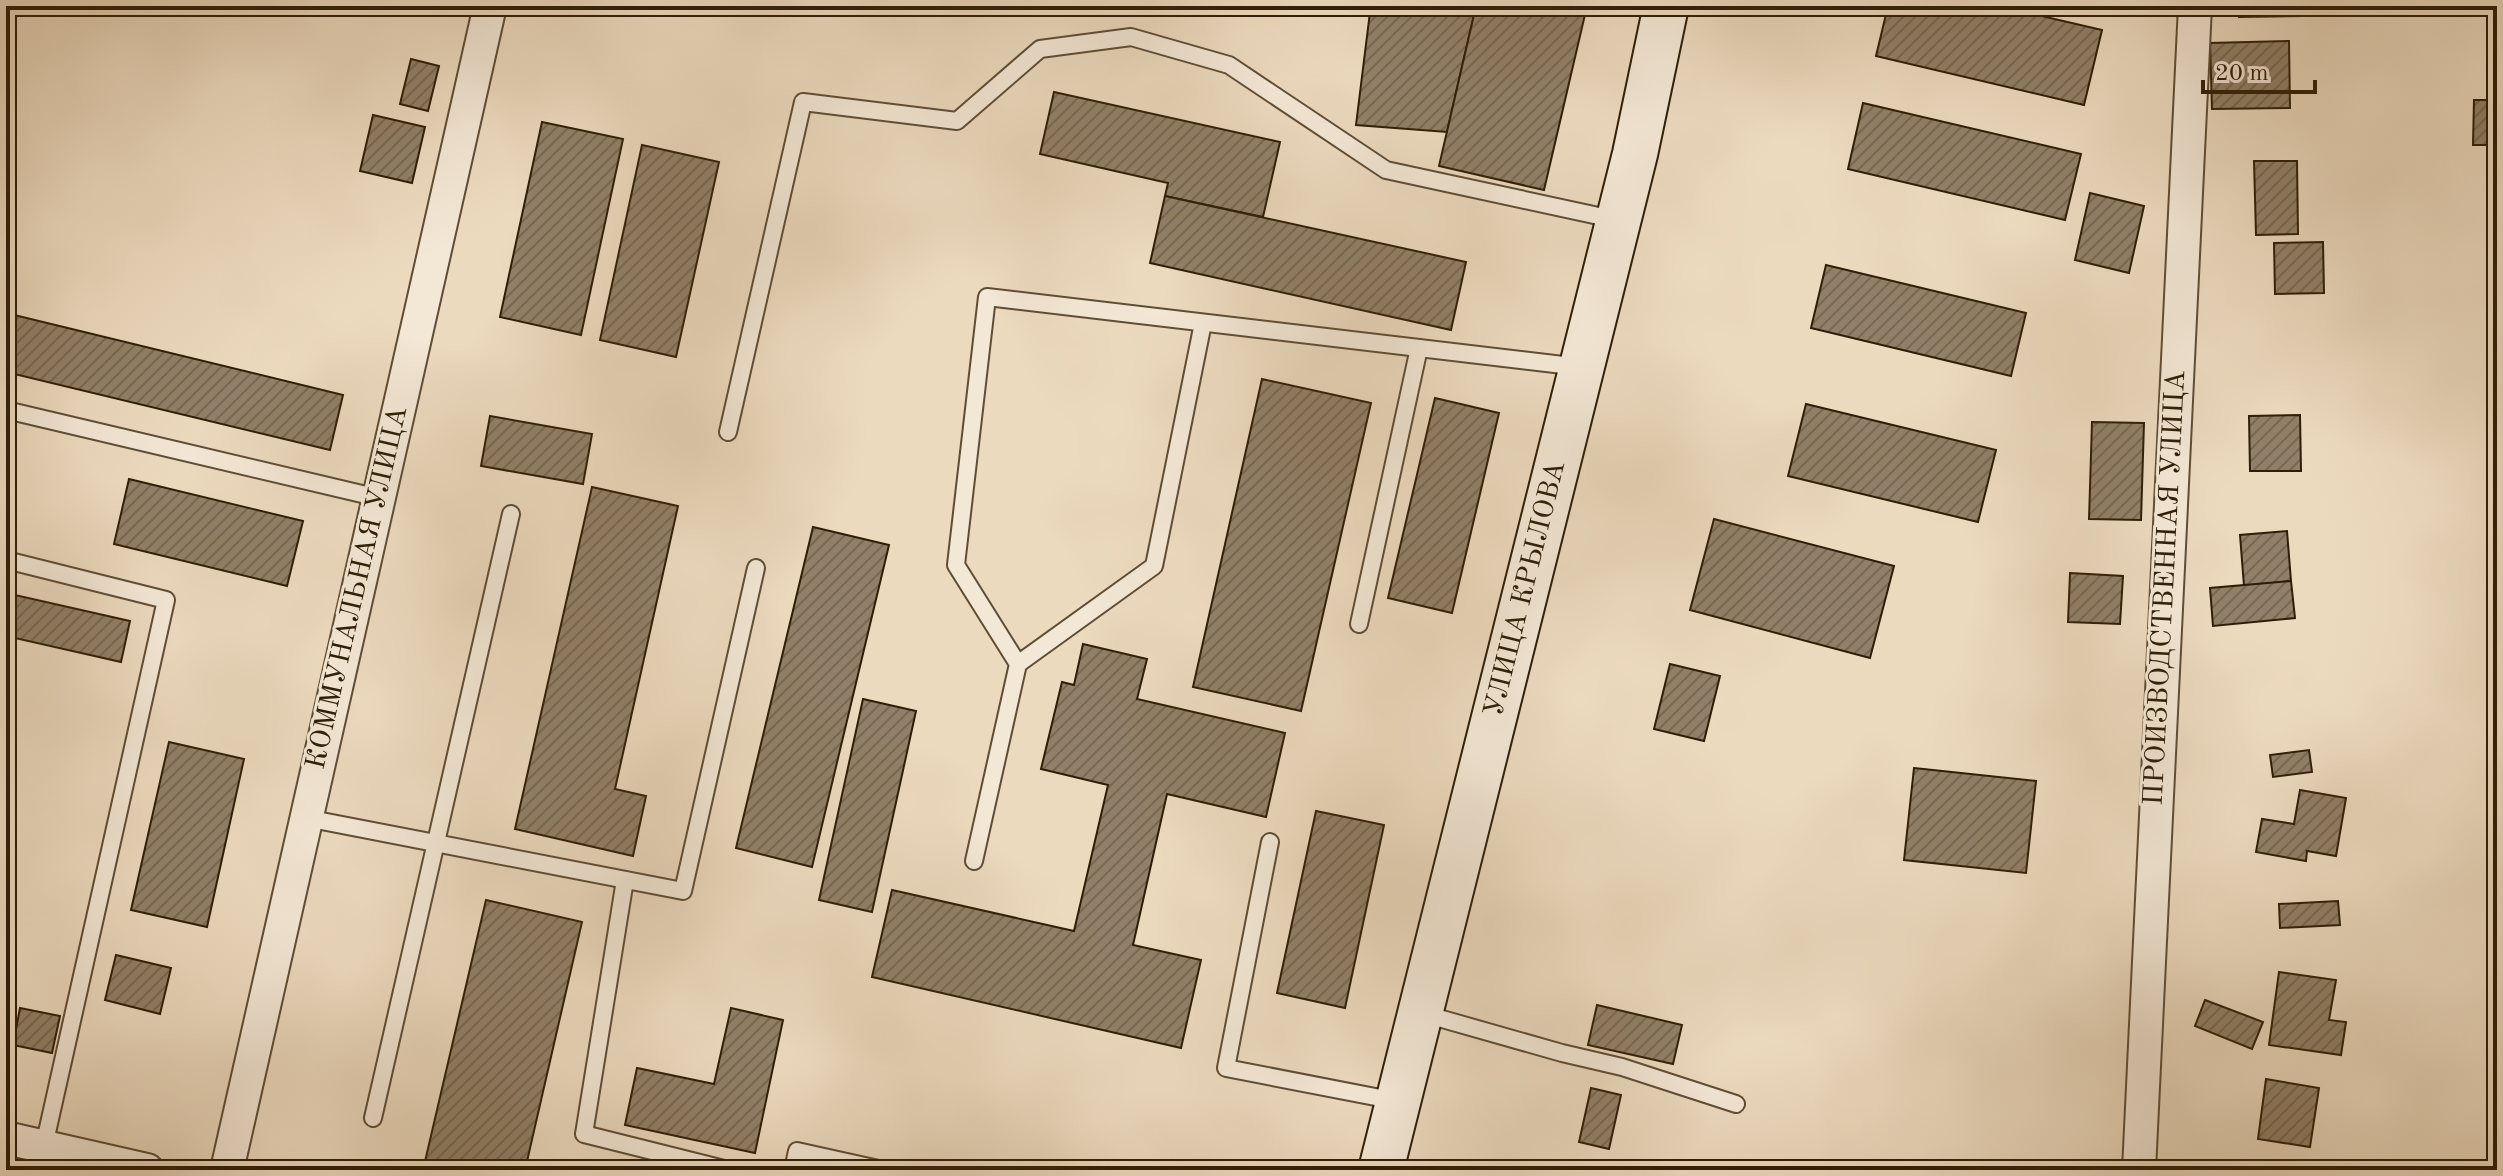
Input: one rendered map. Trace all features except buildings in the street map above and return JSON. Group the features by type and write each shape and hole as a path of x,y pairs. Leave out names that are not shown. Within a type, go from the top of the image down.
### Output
{"street":[{"name":"КОММУНАЛЬНАЯ УЛИЦА","path":"227,1170 490,6"},
{"name":"УЛИЦА КРЫЛОВА","path":"1381,1170 1618,220 1666,6"},
{"name":"ПРОИЗВОДСТВЕННАЯ УЛИЦА","path":"2139,1170 2195,6"},
{"path":"6,1138 147,1170"}],"lane":[{"path":"728,432 803,102 957,121 1040,49 1131,37 1229,65 1386,170 1618,220"},
{"path":"1018,664 956,565 987,297 1581,367"},
{"path":"974,861 1018,664 1154,566 1203,323"},
{"path":"1359,624 1419,348"},
{"path":"6,410 379,498"},
{"path":"373,1118 511,514"},
{"path":"6,560 166,600 44,1146"},
{"path":"306,818 683,891 756,568"},
{"path":"1270,842 1226,1068 1398,1101"},
{"path":"625,880 584,1134 728,1170"},
{"path":"1420,1013 1622,1067 1736,1104"},
{"path":"793,1170 797,1151 883,1170"}]}
